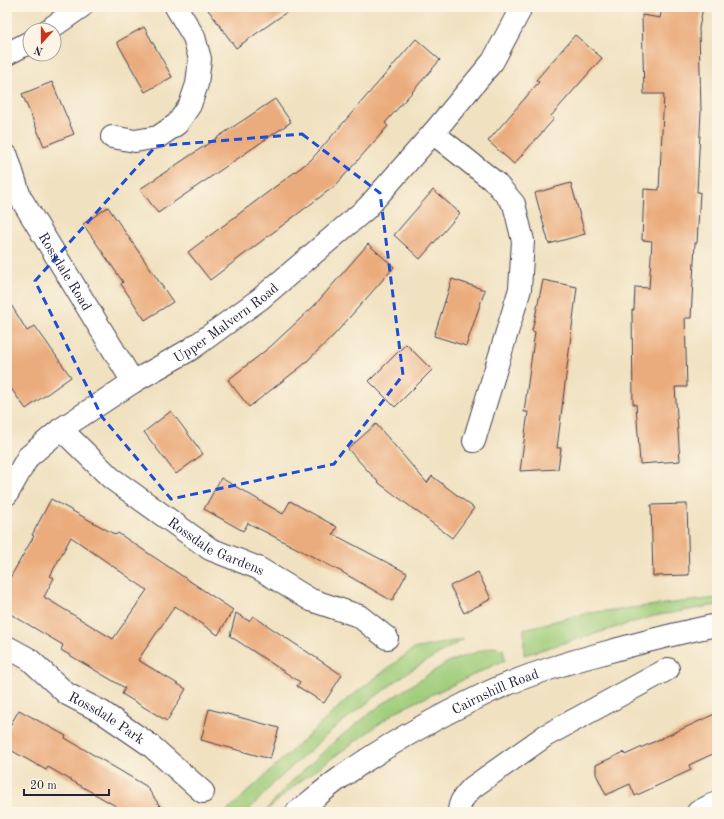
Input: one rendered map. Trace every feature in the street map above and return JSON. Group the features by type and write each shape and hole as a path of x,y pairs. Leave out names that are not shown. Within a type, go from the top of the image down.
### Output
{"street":[{"path":"59,22 80,7"},
{"path":"112,137 135,141 158,137 177,124 190,105 197,84 200,59 194,36 176,7"},
{"name":"Upper Malvern Road","path":"7,494 28,457 62,429 133,382 191,349 260,299 366,208 433,133 494,61 519,12"},
{"path":"7,54 22,46"},
{"path":"433,133 496,183 514,204 523,240 520,289 474,441"},
{"name":"Rossdale Road","path":"7,156 14,200 133,382"},
{"name":"Rossdale Gardens","path":"62,429 111,478 210,549 258,568 312,600 359,616 387,638"},
{"name":"Cairnshill Road","path":"297,812 340,778 398,740 438,717 490,692 535,674 579,660 642,642 717,625"},
{"name":"Rossdale Park","path":"7,648 29,659 67,694 102,712 150,745 203,792"},
{"path":"459,812 459,807 464,796 473,787 546,736 668,669"},
{"path":"698,812 717,802"}],"highlighted area":[{"path":"302,134 380,193 403,375 334,464 171,499 102,417 35,281 156,146"}],"green space":[{"path":"717,598 717,605 654,616 524,655 524,629 588,613"},
{"path":"464,639 408,672 338,725 273,784 247,812 226,812 344,702 413,649"},
{"path":"492,647 503,649 505,660 397,711 299,782 265,812 285,788 336,740 381,705 448,662"}],"building":[{"path":"206,7 294,7 236,48"},
{"path":"662,7 703,7 699,28 701,112 697,192 700,192 697,243 695,243 691,318 685,318 687,387 675,387 680,461 640,464 636,404 633,404 632,310 634,310 635,287 649,288 652,241 642,240 644,189 659,190 664,94 644,94 642,15 660,18"},
{"path":"144,27 172,77 145,92 117,42"},
{"path":"575,35 602,58 551,116 554,119 514,164 488,141 539,82 536,80"},
{"path":"416,39 440,60 385,123 388,126 336,185 210,280 188,252 311,160"},
{"path":"52,82 74,134 44,146 22,94"},
{"path":"275,99 291,122 158,213 140,189"},
{"path":"571,183 585,234 549,244 535,193"},
{"path":"433,190 460,213 420,259 394,235"},
{"path":"108,207 173,302 145,320 121,284 123,282 83,224"},
{"path":"368,244 394,267 334,335 302,366 249,407 228,380 270,347 314,306"},
{"path":"452,279 485,290 466,346 434,336"},
{"path":"543,280 577,287 557,448 561,448 558,469 520,471 528,412 524,412 535,332 532,331"},
{"path":"7,298 27,331 35,326 71,377 26,409 7,383"},
{"path":"406,344 432,370 395,407 369,381"},
{"path":"171,411 203,454 176,474 144,432"},
{"path":"376,424 427,483 432,476 474,508 452,538 379,483 348,449"},
{"path":"221,478 283,514 290,501 337,527 333,534 407,573 392,601 342,572 248,523 243,531 204,509"},
{"path":"51,499 116,535 118,533 233,610 218,635 175,606 138,660 186,689 167,721 122,694 125,688 61,650 63,645 7,612 7,583 34,536 32,535","holes":["71,537 147,590 113,639 44,597 54,578 50,576"]},
{"path":"687,504 689,575 653,576 651,505"},
{"path":"478,572 491,599 464,613 450,586"},
{"path":"236,613 249,621 253,616 342,675 324,703 297,686 300,682 230,636"},
{"path":"209,709 279,728 270,759 201,740"},
{"path":"19,710 66,736 65,738 146,786 164,812 126,812 48,767 46,770 7,748 7,731"},
{"path":"717,713 717,752 689,765 691,770 635,796 630,784 606,795 596,774 596,765 624,752 625,755"}]}
